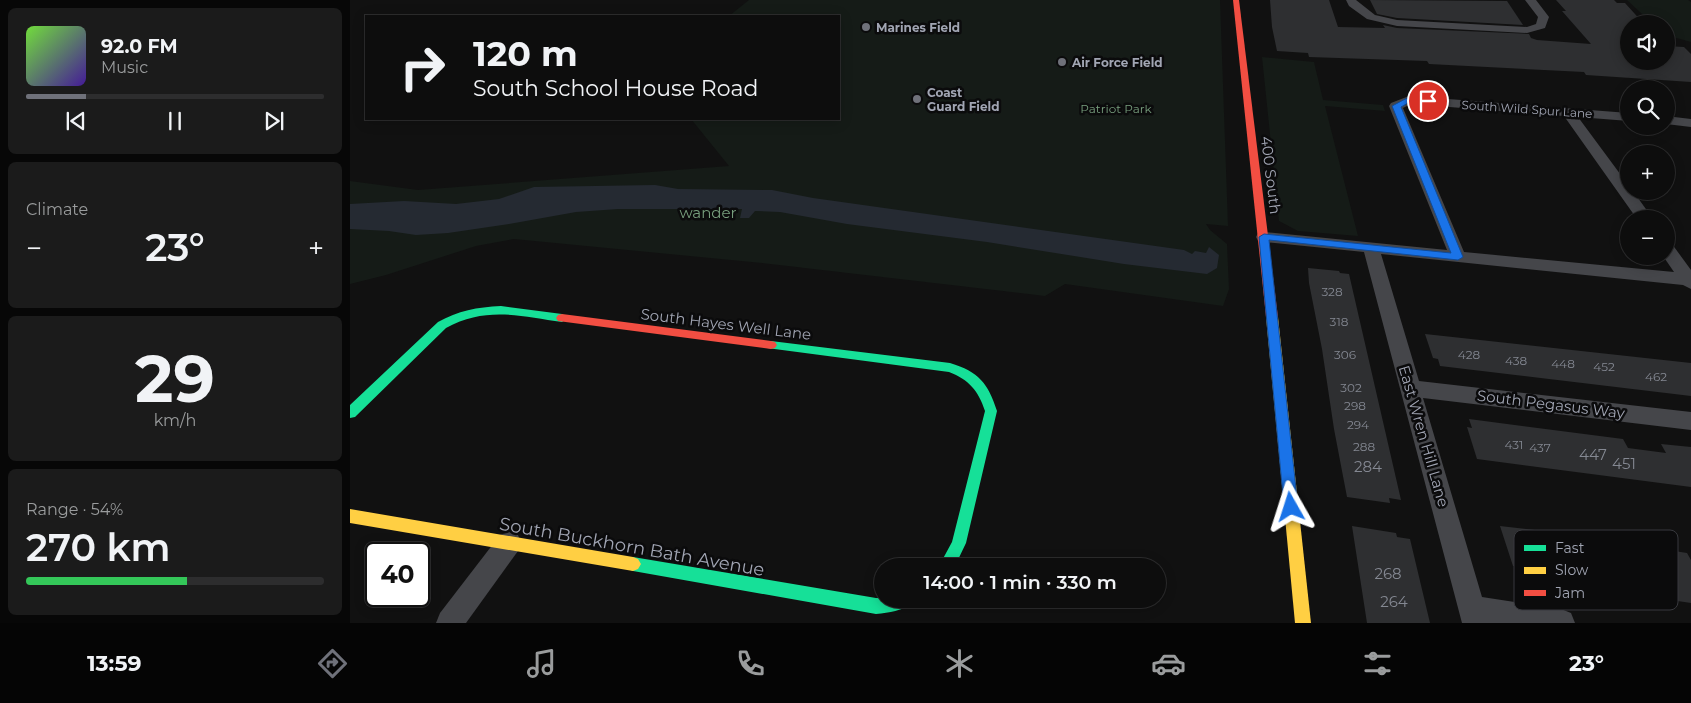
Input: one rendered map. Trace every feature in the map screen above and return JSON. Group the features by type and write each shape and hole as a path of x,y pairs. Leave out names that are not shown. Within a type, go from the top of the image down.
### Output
{"street":[{"name":"400 South","path":"1236,0 1264,237 1303,623"},
{"path":"1351,0 1353,4 1371,17 1397,23 1527,30 1541,26 1544,17 1530,0"},
{"name":"South Wild Spur Lane","path":"1458,257 1396,106 1409,100 1620,116"},
{"path":"1567,111 1638,210"},
{"path":"1675,121 1691,123"},
{"path":"1264,237 1690,281"},
{"name":"East Wren Hill Lane","path":"1371,248 1474,616"},
{"path":"1675,260 1690,281"},
{"name":"South Hayes Well Lane","path":"350,413 442,325 465,313 492,309 939,366 961,371 978,383 989,401 991,411 961,528 959,543 951,558"},
{"name":"South Pegasus Way","path":"1410,388 1691,421"},
{"name":"South Buckhorn Bath Avenue","path":"350,516 874,606"},
{"path":"450,623 509,543"},
{"path":"1474,616 1561,623"}],"green space":[{"path":"749,0 1220,0 1228,226 1206,224 1210,230 1227,244 1229,289 1223,306 1065,284 1045,296 762,263 514,239 476,246 386,275 350,284 350,181 418,190 729,166 692,120 840,120 840,15 730,15"},
{"path":"1627,0 1688,0 1691,2 1691,42 1675,38 1675,15 1643,15"},
{"path":"1262,57 1314,62 1323,100 1383,105 1385,111 1325,106 1358,236 1298,231 1279,221"}],"shaded area":[{"path":"655,185 678,189 772,190 813,198 1184,250 1192,254 1195,251 1206,253 1209,247 1219,255 1217,268 1207,274 1124,264 987,242 847,224 780,212 755,211 749,218 740,218 742,209 618,209 576,212 448,233 416,235 389,231 350,229 350,204 404,201 456,204 499,199 534,187"}],"building":[{"path":"1270,0 1329,0 1338,27 1385,28 1383,25 1397,28 1529,34 1531,38 1537,40 1591,44 1562,11 1566,11 1556,0 1614,0 1617,3 1625,3 1636,15 1620,15 1620,70 1675,70 1675,46 1684,47 1691,54 1691,82 1586,75 1584,72 1429,64 1427,61 1309,57 1308,53 1277,51 1272,27"},
{"path":"1370,0 1507,1 1523,25 1397,18 1377,14"},
{"path":"1308,268 1339,271 1340,273 1349,274 1401,500 1389,498 1390,503 1347,497 1309,283"},
{"path":"1425,334 1691,363 1691,396 1440,366 1438,359 1433,358"},
{"path":"1469,419 1623,439 1628,448 1666,453 1661,444 1691,447 1691,487 1477,459 1467,427 1472,428"},
{"path":"1352,526 1396,533 1397,537 1410,539 1430,623 1367,623"},
{"path":"1500,526 1535,530 1514,530 1513,566"},
{"path":"1678,552 1687,553 1691,560 1691,603 1678,601"}],"traffic: fast":[{"path":"350,413 442,325 456,317 485,310 501,310 562,318"},
{"path":"771,345 950,368 966,374 978,383 986,395 991,411 959,543 951,558"},
{"path":"633,564 874,606"}],"traffic: slow":[{"path":"1272,317 1303,623"},
{"path":"350,516 633,564"}],"traffic: jam":[{"path":"1236,0 1272,317"},
{"path":"562,318 771,345"}],"place":[{"name":"Marines Field","path":"866,27"},
{"name":"Air Force Field","path":"1062,62"},
{"name":"Coast Guard Field","path":"917,99"}],"route":[{"path":"1291,507 1264,237 1458,257 1450,242 1396,106 1409,100 1428,101"}],"park label":[{"name":"Patriot Park","path":"1116,108"},
{"name":"wander","path":"708,212"}]}
